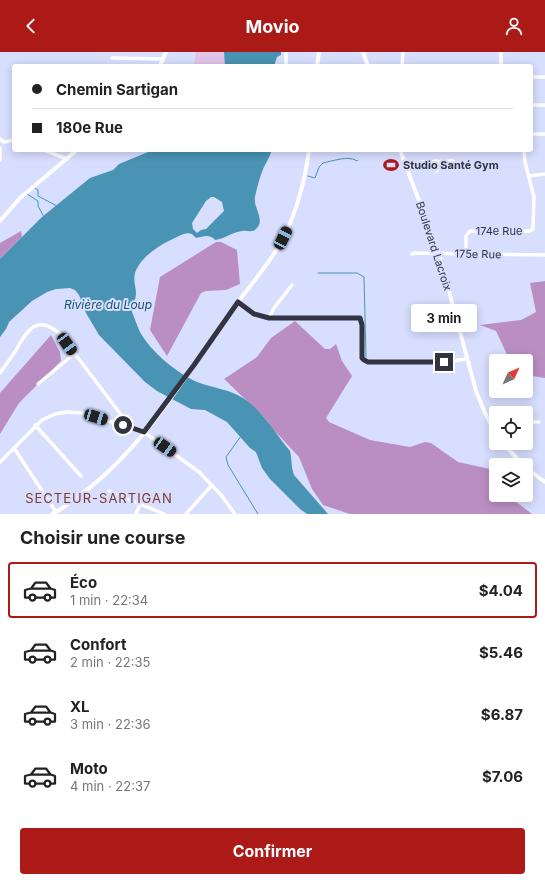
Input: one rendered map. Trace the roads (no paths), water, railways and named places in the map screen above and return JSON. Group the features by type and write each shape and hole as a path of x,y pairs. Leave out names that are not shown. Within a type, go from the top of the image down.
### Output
{"main road":[{"path":"161,64 166,52"},
{"path":"317,64 319,52"},
{"path":"363,52 367,64"},
{"path":"0,221 20,198 75,152"},
{"path":"54,513 98,482 122,458 161,410 238,302 269,263 287,231 302,186 309,152"},
{"name":"Boulevard Lacroix","path":"401,152 439,254 479,401 489,418"},
{"path":"509,450 517,458"},
{"path":"533,473 545,482"}],"street":[{"path":"286,52 286,64"},
{"path":"402,64 403,52"},
{"path":"501,52 501,64"},
{"path":"112,58 163,59"},
{"path":"533,77 545,76"},
{"path":"533,105 545,105"},
{"path":"533,134 545,134"},
{"path":"0,139 4,142 12,140"},
{"path":"0,148 0,160"},
{"path":"49,152 66,159"},
{"path":"524,152 529,176 545,174"},
{"path":"436,161 437,171"},
{"path":"406,167 422,162 453,161"},
{"name":"174e Rue","path":"466,254 466,236 470,231 532,230 534,226 534,201 529,176"},
{"name":"175e Rue","path":"412,254 545,255"},
{"path":"269,318 274,308 292,285"},
{"path":"238,302 254,314 269,318 360,318 362,321 362,355 364,360 368,362 444,362 467,359"},
{"path":"0,373 29,329 34,326 44,325 55,330 74,354 122,416 123,425"},
{"path":"38,384 74,354"},
{"path":"0,462 35,425 42,420 55,414 67,412 82,413 144,432 186,461 212,484 235,514"},
{"path":"533,422 538,422"},
{"path":"35,425 81,476"},
{"path":"14,448 54,513"},
{"path":"186,514 212,484"},
{"path":"109,491 164,514"},
{"path":"136,514 140,504"}],"water":[{"path":"224,52 281,52 281,55 277,57 275,64 225,64"},
{"name":"Rivière du Loup","path":"148,152 271,152 261,174 255,197 260,218 259,225 256,229 238,232 215,240 209,236 196,238 190,233 180,235 152,251 142,261 134,276 136,294 132,312 139,330 145,340 165,361 189,378 238,395 257,409 290,451 294,475 328,514 307,514 300,509 270,479 262,468 256,452 250,448 227,422 205,410 191,409 157,391 145,382 99,335 75,290 70,288 56,289 47,292 32,301 9,322 0,337 0,259 42,217 90,178 113,170 119,164","holes":["211,197 214,197 222,202 224,211 206,229 197,233 193,229 192,223 206,201"]}],"waterway":[{"path":"308,176 315,178 319,167 323,163 346,158 358,160"},
{"path":"35,188 38,190 38,196 57,206"},
{"path":"27,194 38,201 38,206 44,217"},
{"path":"318,273 357,273 364,277 366,357"},
{"path":"241,436 226,457 228,465 258,514"}],"place":[{"name":"Studio Santé Gym","path":"391,165"}],"district":[{"name":"SECTEUR-SARTIGAN","path":"99,498"}]}
